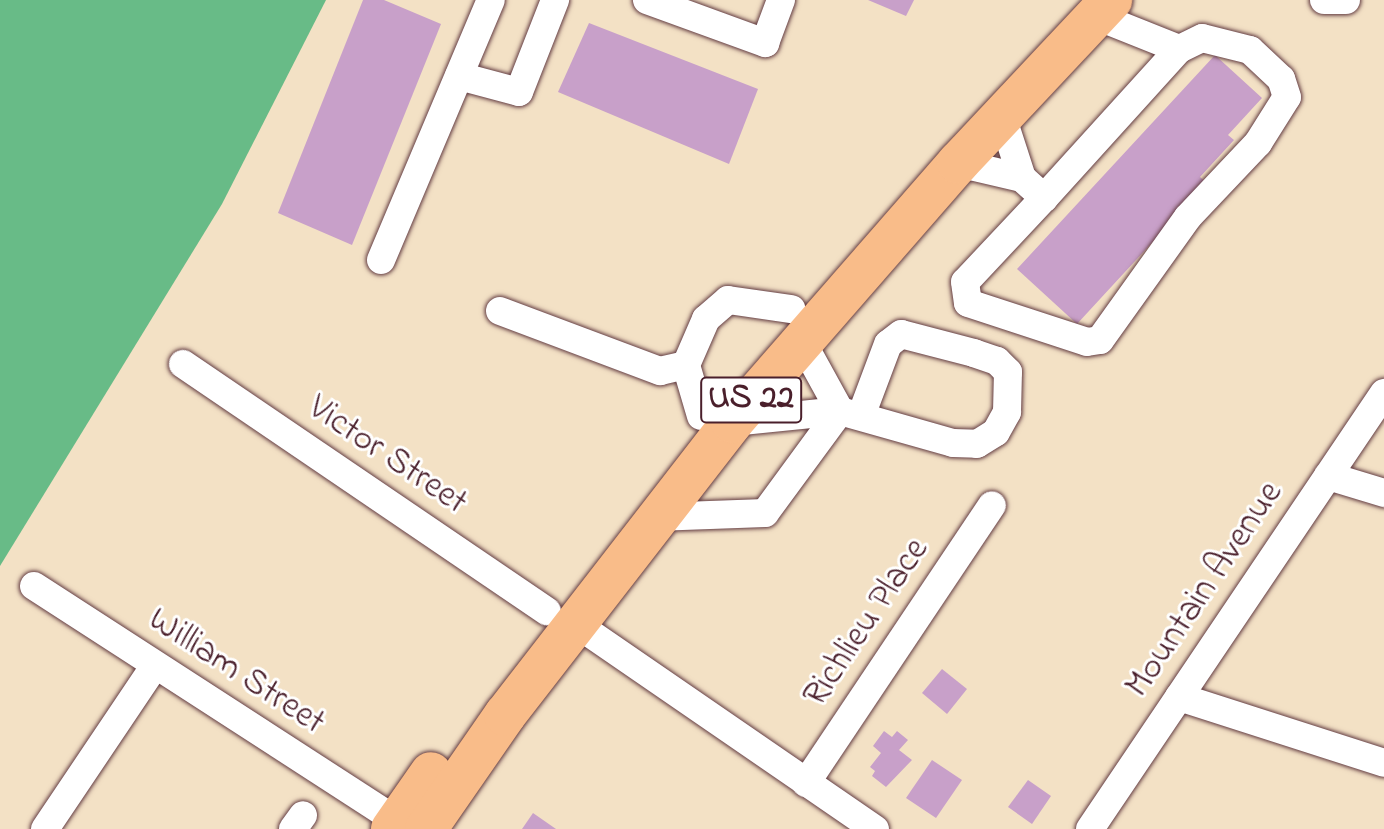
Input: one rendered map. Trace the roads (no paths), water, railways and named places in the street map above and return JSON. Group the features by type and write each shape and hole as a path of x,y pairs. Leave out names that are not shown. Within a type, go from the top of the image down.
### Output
{"highway":[{"name":"US 22","path":"796,324 1002,116 1093,5"},
{"name":"US 22","path":"405,826 561,617 796,324 1093,5"},
{"name":"US 22","path":"561,617 655,517 717,419"}],"street":[{"path":"381,260 491,0"},
{"path":"459,76 519,92 555,0"},
{"path":"647,0 765,43 781,0"},
{"path":"1324,0 1346,0"},
{"path":"1093,5 1179,49"},
{"path":"1202,38 1250,50 1281,79 1287,97 1258,143 1188,217 1104,335 1094,342 972,306 963,294 969,277 1179,49 1202,38"},
{"path":"1002,116 1022,178"},
{"path":"958,163 1022,178 1044,198"},
{"path":"686,365 706,319 728,300 796,324 851,413"},
{"path":"500,311 660,371 686,365"},
{"path":"655,517 752,516 773,504 851,413 888,344 901,334 917,335 997,361 1008,372 1007,412 996,432 977,444 953,443 851,413 717,419 686,365"},
{"name":"Victor Street","path":"183,364 875,829"},
{"name":"Mountain Avenue","path":"1090,829 1384,393"},
{"path":"1328,476 1384,493"},
{"name":"Richlieu Place","path":"806,783 992,505"},
{"name":"William Street","path":"34,586 405,826"},
{"path":"45,829 155,665"},
{"path":"1179,697 1384,763"}]}
